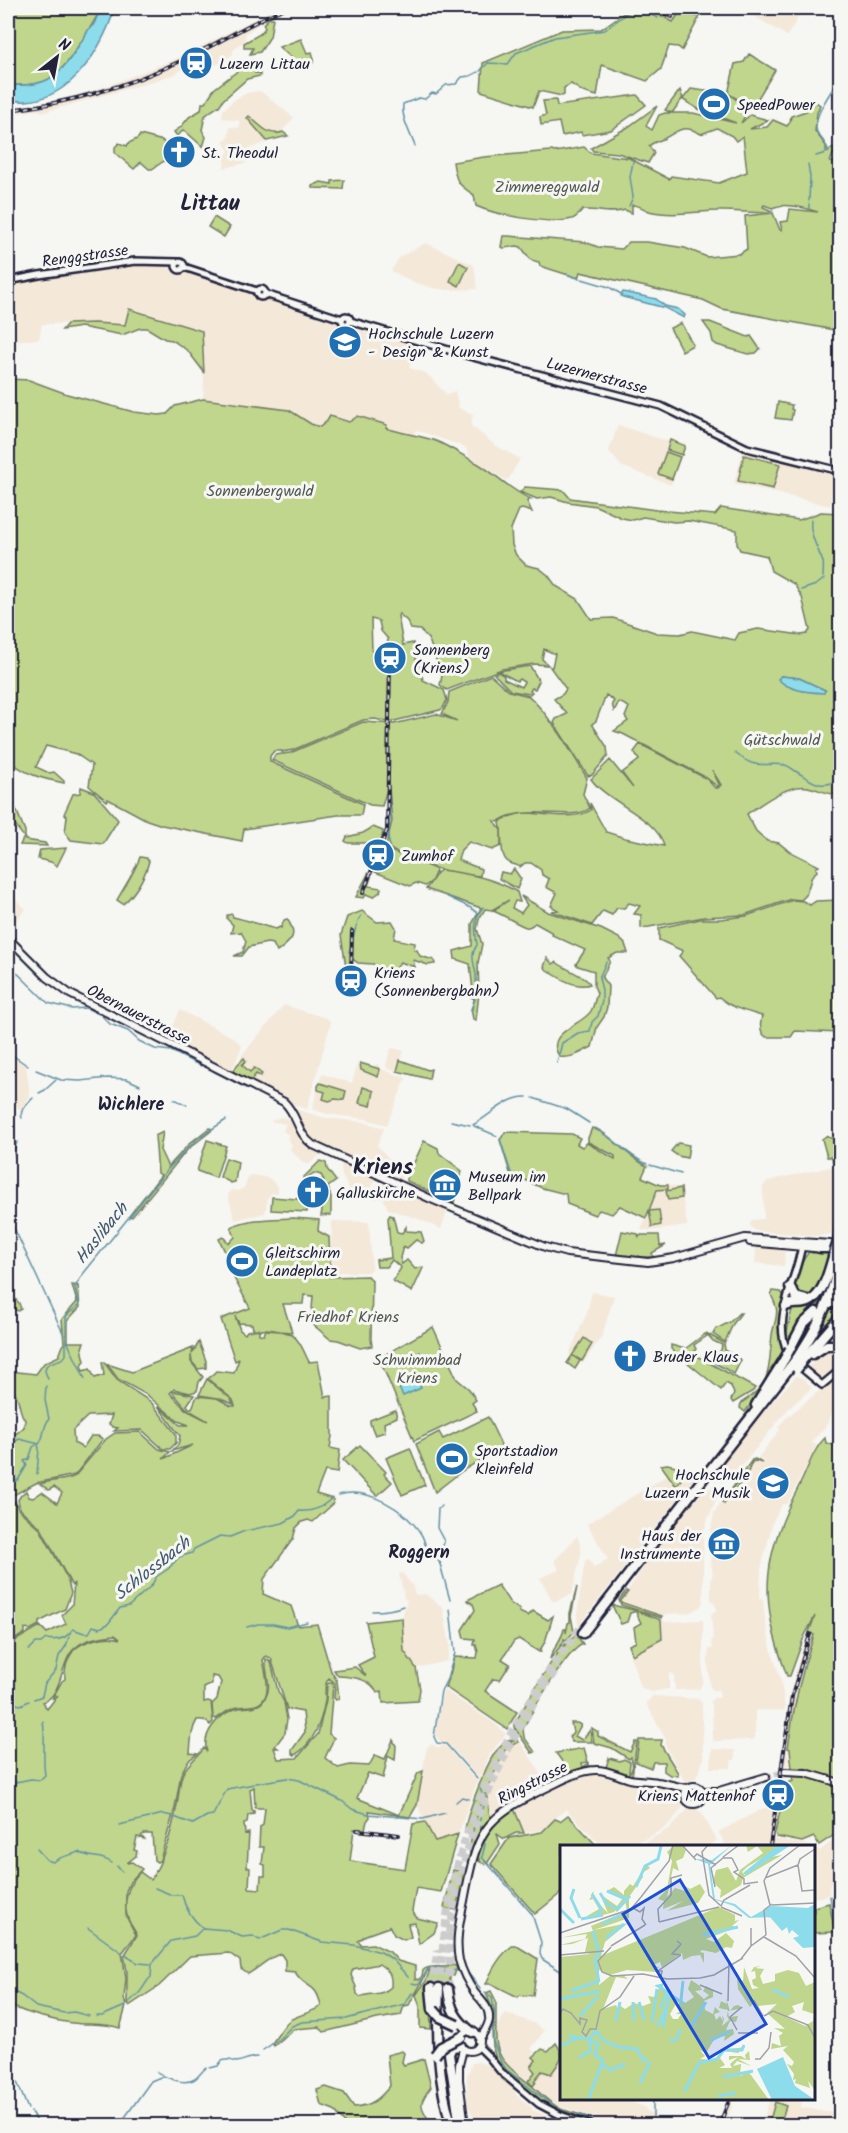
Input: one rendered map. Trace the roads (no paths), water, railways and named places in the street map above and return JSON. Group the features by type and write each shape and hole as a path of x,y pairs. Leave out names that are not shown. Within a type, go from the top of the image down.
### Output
{"highway":[{"path":"582,1630 793,1362 823,1315 830,1296 838,1251 840,1221"},
{"path":"820,1248 838,1251"},
{"path":"786,1306 793,1303 808,1303 817,1294 838,1251"},
{"path":"789,1289 801,1299 808,1299 817,1294"},
{"path":"789,1289 795,1300 808,1303"},
{"path":"830,1304 840,1300"},
{"path":"793,1362 803,1324 816,1312"},
{"path":"793,1362 840,1317"},
{"path":"793,1362 824,1346 840,1345"},
{"path":"440,1988 433,2008 440,2017 460,2027 462,2042"},
{"path":"440,1988 456,2017 472,2032"},
{"path":"440,1988 440,2069 445,2101 455,2126"},
{"path":"455,2126 440,2099 434,2068 435,2055 442,2046 462,2042"},
{"path":"455,2126 449,2050 462,2042"}],"main road":[{"name":"Renggstrasse","path":"8,281 137,261 166,263 177,265 180,270 184,267 257,291 260,297 265,294 342,319"},
{"name":"Luzernerstrasse","path":"342,319 347,316 350,321 469,356 661,406 747,448 840,471"},
{"name":"Obernauerstrasse","path":"8,938 47,977 70,994 284,1103 290,1109 301,1133 314,1145 431,1199 554,1250 648,1262 674,1258 738,1240"},
{"path":"756,1234 762,1239"},
{"path":"738,1240 747,1237 838,1251"},
{"path":"738,1240 820,1248"},
{"path":"802,1245 786,1306 782,1335 785,1346 789,1355 801,1369 822,1384 840,1370"},
{"name":"Ringstrasse","path":"486,2012 463,1971 458,1954 458,1932 467,1882 482,1834 496,1816 512,1805 583,1772 602,1770 632,1780 689,1788"},
{"path":"785,1772 806,1773 840,1783"},
{"path":"719,1791 702,1791 695,1786 689,1788 685,1795 691,1804 698,1804 719,1791 766,1777"},
{"name":"Ringstrasse","path":"669,1785 685,1795"},
{"path":"702,1791 702,1800"},
{"path":"465,2126 460,2102 459,2076 462,2042 472,2032 480,2031 484,2026 486,2012"},
{"path":"459,2076 462,2063 479,2044 488,2024 486,2012"},
{"path":"472,2032 477,2035 479,2044 501,2072 527,2094 553,2112 594,2126"},
{"path":"462,2042 471,2051"}],"water":[{"path":"101,8 115,8 94,54 71,81 58,91 43,98 24,101 8,99 8,85 31,85 55,75 69,60 93,26"},
{"path":"623,292 656,299 665,306 678,309 685,315 684,318 665,308 623,297 621,296"},
{"path":"781,676 799,678 825,690 824,693 793,688 778,679"},
{"path":"420,1352 425,1361 413,1367 408,1358"},
{"path":"417,1379 421,1388 403,1396 399,1388"}],"waterway":[{"path":"480,71 488,63 508,64 516,53 555,37 605,30 631,10 639,9 658,18"},
{"path":"415,146 405,120 403,104 419,98 425,99 432,93 436,94 446,85 456,84 462,77 478,72"},
{"path":"816,156 829,152 817,132 817,119 840,77"},
{"path":"629,206 633,197 630,177 633,162"},
{"path":"808,164 809,201"},
{"path":"566,274 579,278"},
{"path":"582,279 609,287 621,294"},
{"path":"811,520 813,536 823,562 823,577"},
{"path":"801,590 816,585 824,579"},
{"path":"735,753 754,764 787,766 817,783 840,781"},
{"path":"388,786 390,846"},
{"path":"378,868 389,851"},
{"path":"446,896 479,914"},
{"path":"472,1010 476,984 473,956 477,945 476,925 483,907"},
{"path":"358,921 361,916"},
{"path":"349,952 357,924"},
{"path":"557,1063 562,1043 578,1033 590,1031 592,1022 598,1016 602,1001 599,978 606,962"},
{"path":"8,964 48,1003 72,1009 86,1008 99,1014"},
{"path":"102,1016 110,1024 128,1031 139,1041 155,1049 171,1051 201,1066"},
{"path":"8,1052 28,1066"},
{"path":"36,1070 61,1080 127,1079 140,1085"},
{"path":"213,1071 246,1088"},
{"path":"39,1093 56,1080"},
{"path":"473,1125 506,1103 527,1097"},
{"path":"22,1118 23,1109 33,1098"},
{"path":"533,1098 567,1109 589,1123"},
{"path":"174,1099 187,1105"},
{"name":"Haslibach","path":"48,1379 46,1366 66,1355 66,1316 79,1305 75,1287 83,1274 167,1170 198,1138 226,1120"},
{"path":"451,1121 470,1125"},
{"path":"474,1126 497,1136"},
{"path":"595,1128 647,1164"},
{"path":"500,1139 511,1173"},
{"path":"8,1183 10,1180 8,1168 17,1142"},
{"path":"650,1165 681,1174"},
{"path":"8,1215 64,1335"},
{"path":"66,1339 85,1379"},
{"path":"8,1446 19,1439 39,1444 41,1441 49,1419 45,1400 46,1386"},
{"path":"8,1488 11,1483 18,1480 27,1465 24,1461 29,1459 36,1445"},
{"path":"37,1474 38,1445"},
{"path":"339,1495 350,1493 373,1497 385,1502 406,1517 422,1536 428,1556 438,1560 450,1600"},
{"name":"Schlossbach","path":"29,1650 36,1643 41,1643 46,1639 65,1637 73,1629 89,1633 93,1626 100,1628 108,1624 120,1608 129,1606 152,1585 156,1577 168,1569 179,1557 192,1553 194,1549 220,1536 230,1537 245,1531 283,1523 299,1511 317,1509 332,1498"},
{"path":"440,1564 444,1541 437,1528 438,1509 441,1506"},
{"path":"372,1611 403,1606"},
{"name":"Schlossbach","path":"450,1609 455,1653 441,1691 434,1737 437,1743 446,1744 477,1779"},
{"path":"247,1627 258,1624 287,1627 307,1622"},
{"path":"34,1699 42,1696 45,1683 56,1670 59,1656 69,1637"},
{"path":"8,1716 16,1704 21,1705 29,1701"},
{"path":"8,1784 13,1786 16,1782 40,1780 45,1775 43,1721"},
{"path":"256,1783 287,1778 299,1780 342,1801 352,1809 368,1814 423,1819 445,1813"},
{"path":"174,1817 193,1824 213,1815 227,1789 254,1784"},
{"path":"480,1788 485,1802 479,1823 482,1833"},
{"path":"456,1802 462,1797 469,1799"},
{"path":"475,1800 482,1798"},
{"path":"151,1817 163,1814 172,1816"},
{"path":"119,1825 149,1818"},
{"path":"483,1837 485,1845 482,1857 532,1914 541,1942 542,1959 560,1971"},
{"path":"37,1849 47,1860 53,1862 79,1852 112,1863"},
{"path":"117,1866 122,1872"},
{"path":"155,1888 172,1895 182,1895 190,1913 203,1928"},
{"path":"830,1896 840,1952"},
{"path":"88,1928 121,1952"},
{"path":"128,2003 151,1977 152,1964 171,1941 195,1936 203,1928 227,1930 242,1937 253,1936 259,1940 282,1930 289,1930 322,1942 354,1945 381,1952 392,1959 408,1977"},
{"path":"125,1955 138,1963 151,1964"},
{"path":"412,1983 420,1983 428,1969 457,1971"},
{"path":"468,1973 480,1988"},
{"path":"8,1989 36,2007 89,2016"},
{"path":"485,1992 492,1997 493,2041 506,2069 554,2107 597,2123"},
{"path":"263,2050 278,2040 292,2026 302,2022 346,2019 405,2004 412,1993"},
{"path":"97,2016 125,2006"},
{"path":"210,2068 218,2066 224,2060 237,2062 257,2057"},
{"path":"157,2072 170,2079 186,2082 195,2079 206,2068"},
{"path":"8,2073 17,2082 28,2109"},
{"path":"116,2126 123,2120 151,2081 163,2076"},
{"path":"836,2126 840,2090"},
{"path":"653,2100 653,2117"},
{"path":"31,2112 40,2126"}],"tunnel":[{"path":"439,1988 452,1888 473,1817 502,1750 520,1718 581,1627"},
{"path":"450,1933 464,1862 488,1793 519,1728 558,1667"},
{"path":"766,1777 785,1772"},
{"path":"448,1989 452,1928"},
{"path":"431,1988 438,1950"}],"railway":[{"path":"8,110 54,103 119,86 183,60 285,8"},
{"path":"652,8 672,17"},
{"path":"363,893 387,830 390,663"},
{"path":"351,978 352,931"},
{"path":"770,1845 792,1696 810,1634"},
{"path":"357,1830 399,1835"},
{"path":"719,2126 729,2100"}],"place":[{"name":"Luzern Littau","path":"196,63"},
{"name":"SpeedPower","path":"714,104"},
{"name":"St. Theodul","path":"179,152"},
{"name":"Hochschule Luzern - Design & Kunst","path":"345,342"},
{"name":"Sonnenberg (Kriens)","path":"390,658"},
{"name":"Zumhof","path":"378,855"},
{"name":"Kriens (Sonnenbergbahn)","path":"351,981"},
{"name":"Museum im Bellpark","path":"445,1185"},
{"name":"Galluskirche","path":"313,1192"},
{"name":"Gleitschirm Landeplatz","path":"242,1261"},
{"name":"Bruder Klaus","path":"630,1356"},
{"name":"Sportstadion Kleinfeld","path":"452,1459"},
{"name":"Hochschule Luzern – Musik","path":"773,1483"},
{"name":"Haus der Instrumente","path":"724,1544"},
{"name":"Kriens Mattenhof","path":"778,1795"}],"district":[{"name":"Littau","path":"210,202"},
{"name":"Wichlere","path":"131,1104"},
{"name":"Kriens","path":"383,1166"},
{"name":"Roggern","path":"419,1552"}],"park label":[{"name":"Zimmereggwald","path":"547,186"},
{"name":"Sonnenbergwald","path":"260,490"},
{"name":"Gütschwald","path":"782,739"},
{"name":"Friedhof Kriens","path":"348,1316"},
{"name":"Schwimmbad Kriens","path":"417,1368"}]}
